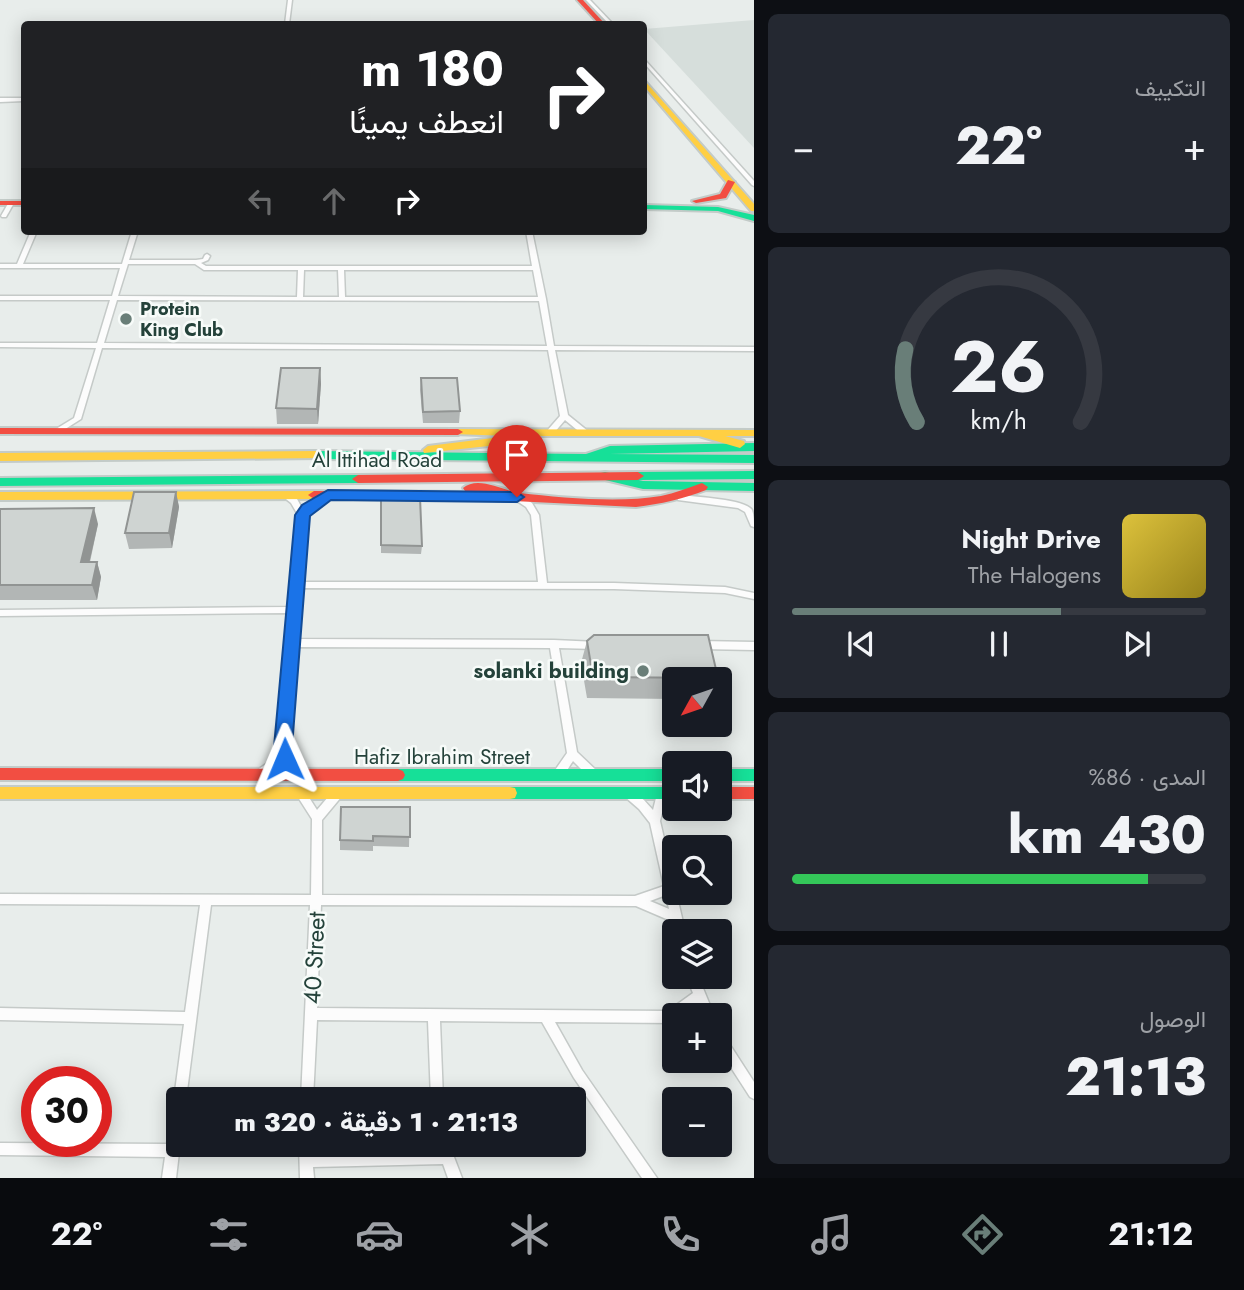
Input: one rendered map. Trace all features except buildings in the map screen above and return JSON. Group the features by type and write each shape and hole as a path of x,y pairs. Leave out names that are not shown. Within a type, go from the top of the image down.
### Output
{"main road":[{"path":"573,0 591,21"},
{"path":"580,0 599,21"},
{"path":"647,75 754,197"},
{"path":"647,85 754,209"},
{"path":"647,200 715,199 727,194 731,182"},
{"path":"647,207 718,209 754,218"},
{"path":"0,431 754,433"},
{"path":"410,456 447,445 504,441 532,432"},
{"path":"700,433 752,451"},
{"name":"Al Ittihad Road","path":"0,457 588,457 752,451"},
{"path":"601,475 642,485 754,487"},
{"name":"Al Ittihad Road","path":"0,482 754,475"},
{"path":"433,480 450,486 493,489 517,497"},
{"path":"108,481 156,496"},
{"path":"0,496 328,495 517,497 611,502 681,498 702,487"},
{"name":"Hafiz Ibrahim Street","path":"0,774 662,775"},
{"path":"732,775 754,775"},
{"name":"Hafiz Ibrahim Street","path":"0,793 662,793"},
{"path":"732,793 754,793"}],"street":[{"path":"287,21 290,0"},
{"path":"588,0 608,21"},
{"path":"647,63 754,184"},
{"path":"0,100 21,100"},
{"path":"4,216 9,201"},
{"path":"19,266 32,235"},
{"path":"59,431 77,419 134,235"},
{"path":"530,235 564,416 585,432"},
{"path":"0,266 196,262 205,260 207,256"},
{"path":"196,262 204,268 536,268"},
{"path":"300,299 301,268"},
{"path":"341,268 342,299"},
{"path":"0,298 543,299"},
{"path":"0,345 754,349"},
{"path":"550,432 564,416"},
{"path":"77,419 86,431"},
{"path":"285,495 294,501 302,515 283,747 285,759 295,776"},
{"path":"302,515 328,495"},
{"path":"517,497 529,505 535,515 543,586"},
{"path":"681,498 740,505 748,510 754,524"},
{"path":"535,515 547,499"},
{"path":"296,585 705,589 754,596"},
{"path":"0,612 294,610"},
{"path":"291,643 606,645"},
{"path":"554,644 572,754 594,775"},
{"path":"686,645 753,645"},
{"path":"257,776 273,765 283,747"},
{"path":"556,776 572,754"},
{"path":"302,794 317,818 338,793"},
{"path":"628,793 655,821 662,858"},
{"path":"655,821 662,806"},
{"name":"40 Street","path":"308,1087 317,818"},
{"path":"0,900 635,901 662,891"},
{"path":"182,1087 206,901"},
{"path":"635,901 675,917"},
{"path":"672,905 675,917"},
{"path":"697,989 702,1003"},
{"path":"690,1003 699,996"},
{"path":"0,1014 191,1018"},
{"path":"311,1014 662,1017"},
{"path":"434,1016 437,1087"},
{"path":"546,1017 573,1065 650,1178"},
{"path":"732,1058 754,1093"},
{"path":"0,1149 166,1151"},
{"path":"169,1178 172,1157"},
{"path":"305,1157 307,1178"},
{"path":"305,1161 361,1157"},
{"path":"446,1157 455,1178"}],"shaded area":[{"path":"754,20 754,148 647,32 647,29"}],"traffic: fast":[{"path":"647,207 718,209 754,218"},
{"path":"588,457 610,450 754,447"},
{"path":"317,455 754,459"},
{"path":"638,476 754,475"},
{"path":"605,476 643,485 754,487"},
{"path":"0,482 358,479"},
{"path":"398,775 662,775"},
{"path":"732,775 754,775"},
{"path":"510,793 662,793"}],"traffic: slow":[{"path":"647,85 754,209"},
{"path":"458,432 754,433"},
{"path":"428,450 507,440 532,432"},
{"path":"700,433 740,444"},
{"path":"0,457 317,455"},
{"path":"0,496 314,495"},
{"path":"0,793 510,793"}],"traffic: jam":[{"path":"580,0 599,21"},
{"path":"696,201 723,196 731,182"},
{"path":"0,203 21,203"},
{"path":"0,431 458,432"},
{"path":"358,479 638,476"},
{"path":"314,495 492,496 636,503 682,495 702,487"},
{"path":"469,488 493,489 517,497"},
{"path":"0,774 398,775"},
{"path":"732,793 754,793"}],"place":[{"name":"Protein King Club","path":"126,319"},
{"name":"solanki building","path":"643,671"}],"route":[{"path":"285,759 283,747 302,515 307,509 328,495 517,497"}]}
